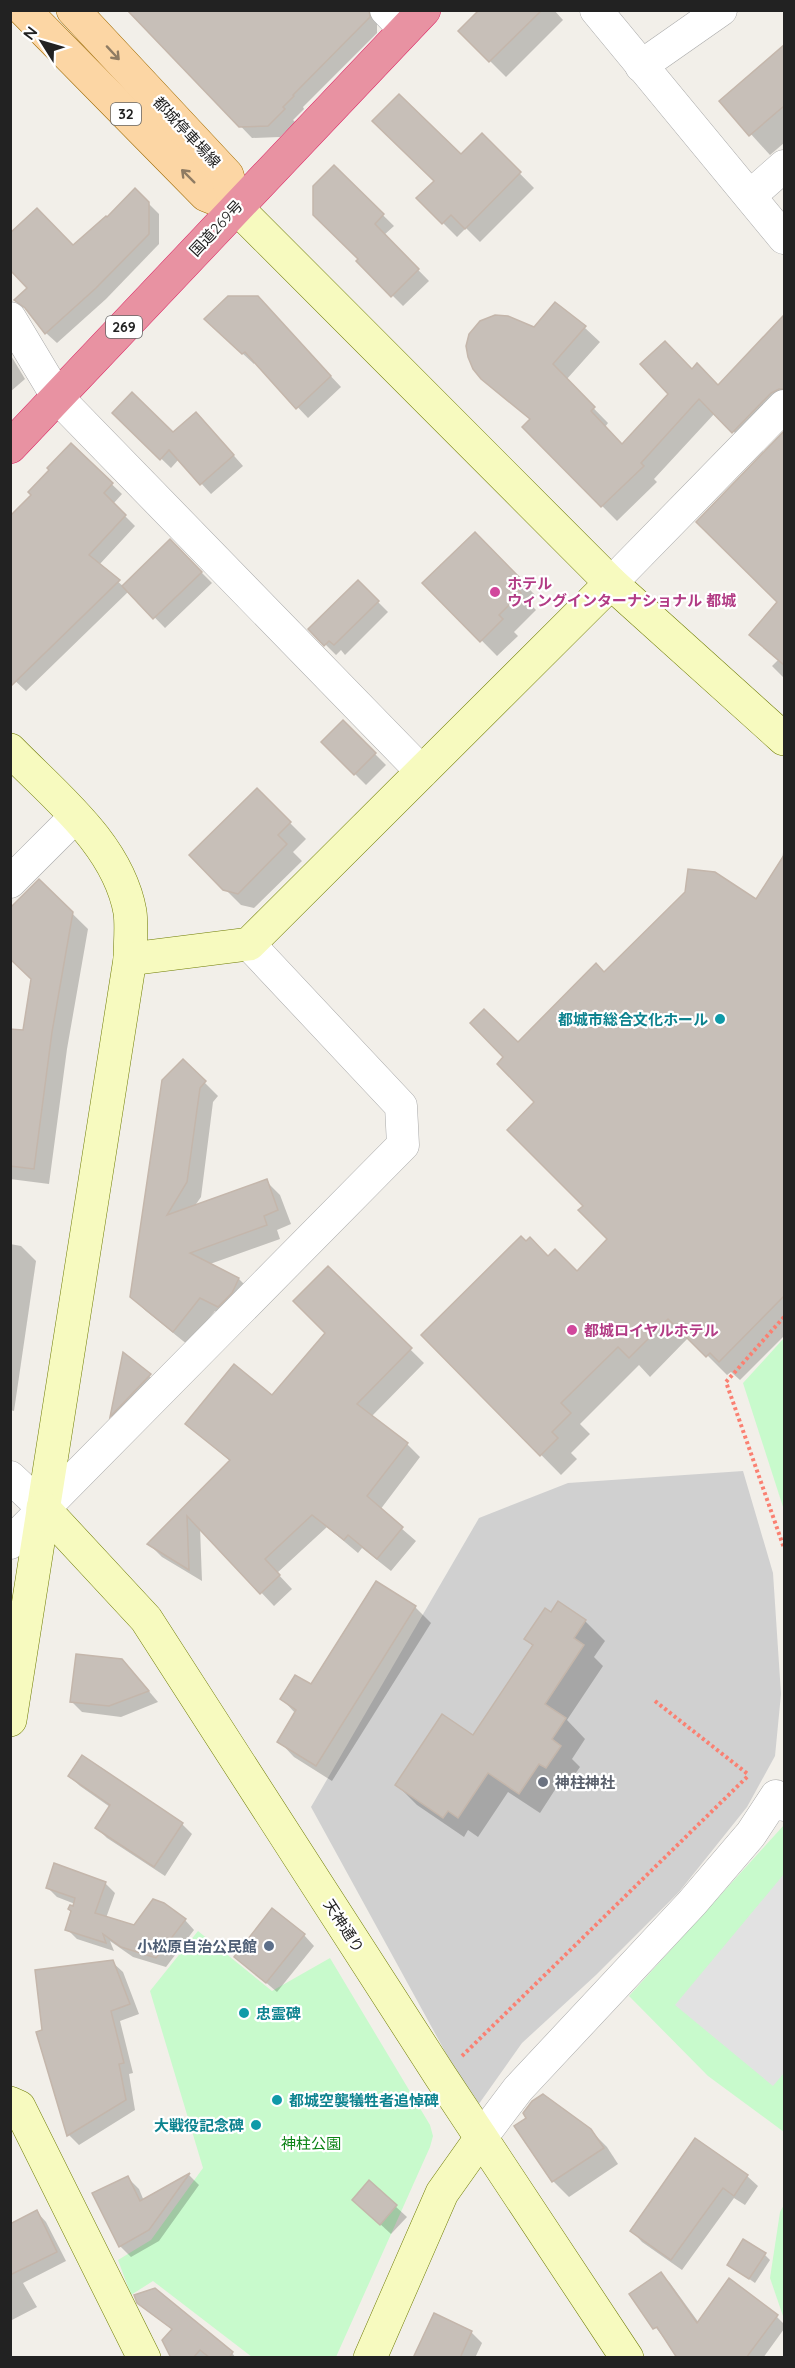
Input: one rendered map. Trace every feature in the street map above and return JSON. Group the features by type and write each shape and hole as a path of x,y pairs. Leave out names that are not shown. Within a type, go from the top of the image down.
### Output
{"highway":[{"name":"国道269号","path":"10,447 236,207 405,17"}],"main road":[{"name":"都城停車場線","path":"24,10 207,195 236,207"},
{"name":"都城停車場線","path":"84,14 227,175 236,207"}],"street":[{"path":"596,10 784,238"},
{"path":"641,66 721,10"},
{"path":"750,196 784,166"},
{"path":"236,207 611,583 784,739"},
{"path":"10,318 58,398 422,772"},
{"path":"130,959 249,944 611,583 784,406"},
{"path":"10,750 102,846 118,872 130,913 130,959 10,1720"},
{"path":"10,882 75,817"},
{"path":"10,1543 403,1145 400,1106 249,944"},
{"path":"10,1477 44,1508"},
{"name":"天神通り","path":"44,1508 146,1619 441,2077 627,2358"},
{"path":"370,2358 442,2193 481,2138 519,2089 692,1903 780,1800"},
{"path":"10,2103 19,2107 144,2358"}],"path":[{"path":"784,1317 726,1382 784,1548"},
{"path":"654,1701 780,1800"},
{"path":"441,2077 749,1775"}],"shaded area":[{"name":"神柱神社","path":"743,1471 773,1573 781,1694 775,1756 747,1807 679,1892 596,1975 522,2043 476,2108 311,1807 479,1518 568,1483"},
{"path":"784,1874 784,2073 773,2086 675,2005"}],"green space":[{"path":"784,1338 784,1510 743,1383"},
{"path":"784,1825 784,2132 708,2076 629,1996"},
{"name":"神柱公園","path":"198,1931 272,1991 330,1958 430,2125 433,2136 430,2147 336,2357 252,2357 153,2281 131,2295 118,2260 151,2240 203,2168 150,1991"},
{"path":"784,2205 784,2319 770,2278 780,2212"}],"building":[{"path":"127,10 369,10 370,17 293,95 283,107 285,109 268,126 239,127"},
{"path":"479,10 542,10 489,62 458,31"},
{"path":"784,45 784,106 749,136 719,101"},
{"path":"399,94 461,154 482,133 521,172 465,229 451,215 442,224 416,198 434,181 372,121"},
{"path":"334,165 384,214 375,224 419,269 391,297 356,261 358,259 313,215 313,186"},
{"path":"135,188 149,202 149,234 96,288 45,334 25,308 14,300 27,288 10,270 10,233 37,208 73,245 107,217"},
{"path":"228,296 258,296 331,376 296,409 245,352 242,354 204,319"},
{"path":"555,302 586,326 553,364 595,407 591,411 622,444 668,394 640,364 665,341 692,369 697,363 718,385 784,315 784,389 771,393 732,433 699,399 641,463 644,466 601,507 522,427 530,419 481,379 473,369 468,357 466,346 469,334 480,321 495,315 508,316 534,327"},
{"path":"132,392 173,432 196,412 234,455 200,485 169,450 160,460 112,413"},
{"path":"784,431 784,665 749,635 777,602 696,522"},
{"path":"71,443 113,483 104,493 126,515 89,555 120,580 10,687 10,516 31,495 28,492"},
{"path":"475,532 521,579 514,586 521,593 499,615 503,619 480,642 422,583"},
{"path":"170,539 202,572 153,619 122,586"},
{"path":"358,580 379,601 334,645 329,641 324,646 308,629"},
{"path":"343,720 376,753 354,775 321,742"},
{"path":"257,788 291,822 278,835 287,844 238,894 223,890 189,855"},
{"path":"784,855 784,1296 719,1362 710,1353 706,1357 668,1319 629,1358 618,1347 561,1403 571,1413 552,1432 558,1438 540,1456 421,1335 521,1236 526,1241 530,1237 548,1256 555,1249 577,1271 607,1239 578,1210 583,1206 507,1130 534,1102 497,1064 503,1057 470,1023 484,1009 518,1042 596,963 604,972 685,892 688,869 715,872 756,899"},
{"path":"39,879 73,912 52,1032 34,1169 10,1166 10,1029 23,1030 31,979 10,959 10,908"},
{"path":"183,1059 206,1081 200,1088 187,1182 167,1215 267,1179 278,1210 264,1216 267,1225 190,1253 239,1278 232,1293 218,1307 200,1298 173,1332 130,1297 162,1080"},
{"path":"328,1266 412,1348 357,1404 408,1443 367,1496 403,1527 377,1559 348,1535 344,1540 312,1515 265,1559 280,1575 260,1594 187,1516 189,1570 147,1544 230,1460 185,1424 234,1364 272,1395 325,1333 293,1301"},
{"path":"123,1352 151,1374 110,1417"},
{"path":"376,1581 416,1606 316,1766 277,1742 296,1710 280,1699 295,1675 311,1684"},
{"path":"558,1601 586,1620 574,1638 584,1645 545,1704 566,1718 552,1739 561,1746 546,1768 539,1764 519,1794 488,1773 458,1818 448,1811 443,1818 395,1785 442,1714 473,1735 533,1645 524,1639 545,1608 551,1612"},
{"path":"76,1654 122,1659 149,1691 109,1706 70,1702"},
{"path":"82,1755 183,1823 154,1867 95,1828 110,1805 68,1776"},
{"path":"54,1863 106,1882 95,1913 134,1925 153,1899 164,1903 186,1919 156,1958 121,1947 103,1934 106,1943 65,1930 71,1911 68,1909 70,1905 73,1906 75,1898 46,1888"},
{"name":"小松原自治公民館","path":"272,1908 305,1934 266,1983 234,1957"},
{"path":"113,1960 130,2004 111,2011 124,2063 119,2064 126,2100 67,2136 36,2032 42,2030 35,1970"},
{"path":"543,2094 591,2129 604,2148 552,2182 514,2126 526,2118 523,2113 532,2101"},
{"path":"695,2138 748,2175 734,2196 723,2188 671,2260 630,2231"},
{"path":"190,2173 149,2230 119,2247 92,2193 128,2176 140,2201"},
{"path":"369,2180 397,2205 380,2225 352,2200"},
{"path":"37,2210 57,2252 10,2275 10,2224"},
{"path":"743,2239 766,2253 749,2279 727,2265"},
{"path":"661,2272 697,2323 729,2278 778,2315 746,2358 677,2358 657,2327 653,2329 629,2294"},
{"path":"155,2288 233,2352 229,2358 210,2358 200,2350 193,2358 171,2358 162,2340 172,2329 137,2303 134,2295"},
{"path":"434,2313 472,2331 460,2358 413,2358"}],"place":[{"name":"ホテル ウィングインターナショナル 都城","path":"495,592"},
{"name":"都城市総合文化ホール","path":"720,1019"},
{"name":"都城ロイヤルホテル","path":"572,1330"},
{"name":"神柱神社","path":"543,1782"},
{"name":"小松原自治公民館","path":"269,1946"},
{"name":"忠霊碑","path":"244,2013"},
{"name":"都城空襲犠牲者追悼碑","path":"277,2100"},
{"name":"大戦役記念碑","path":"256,2125"}]}
